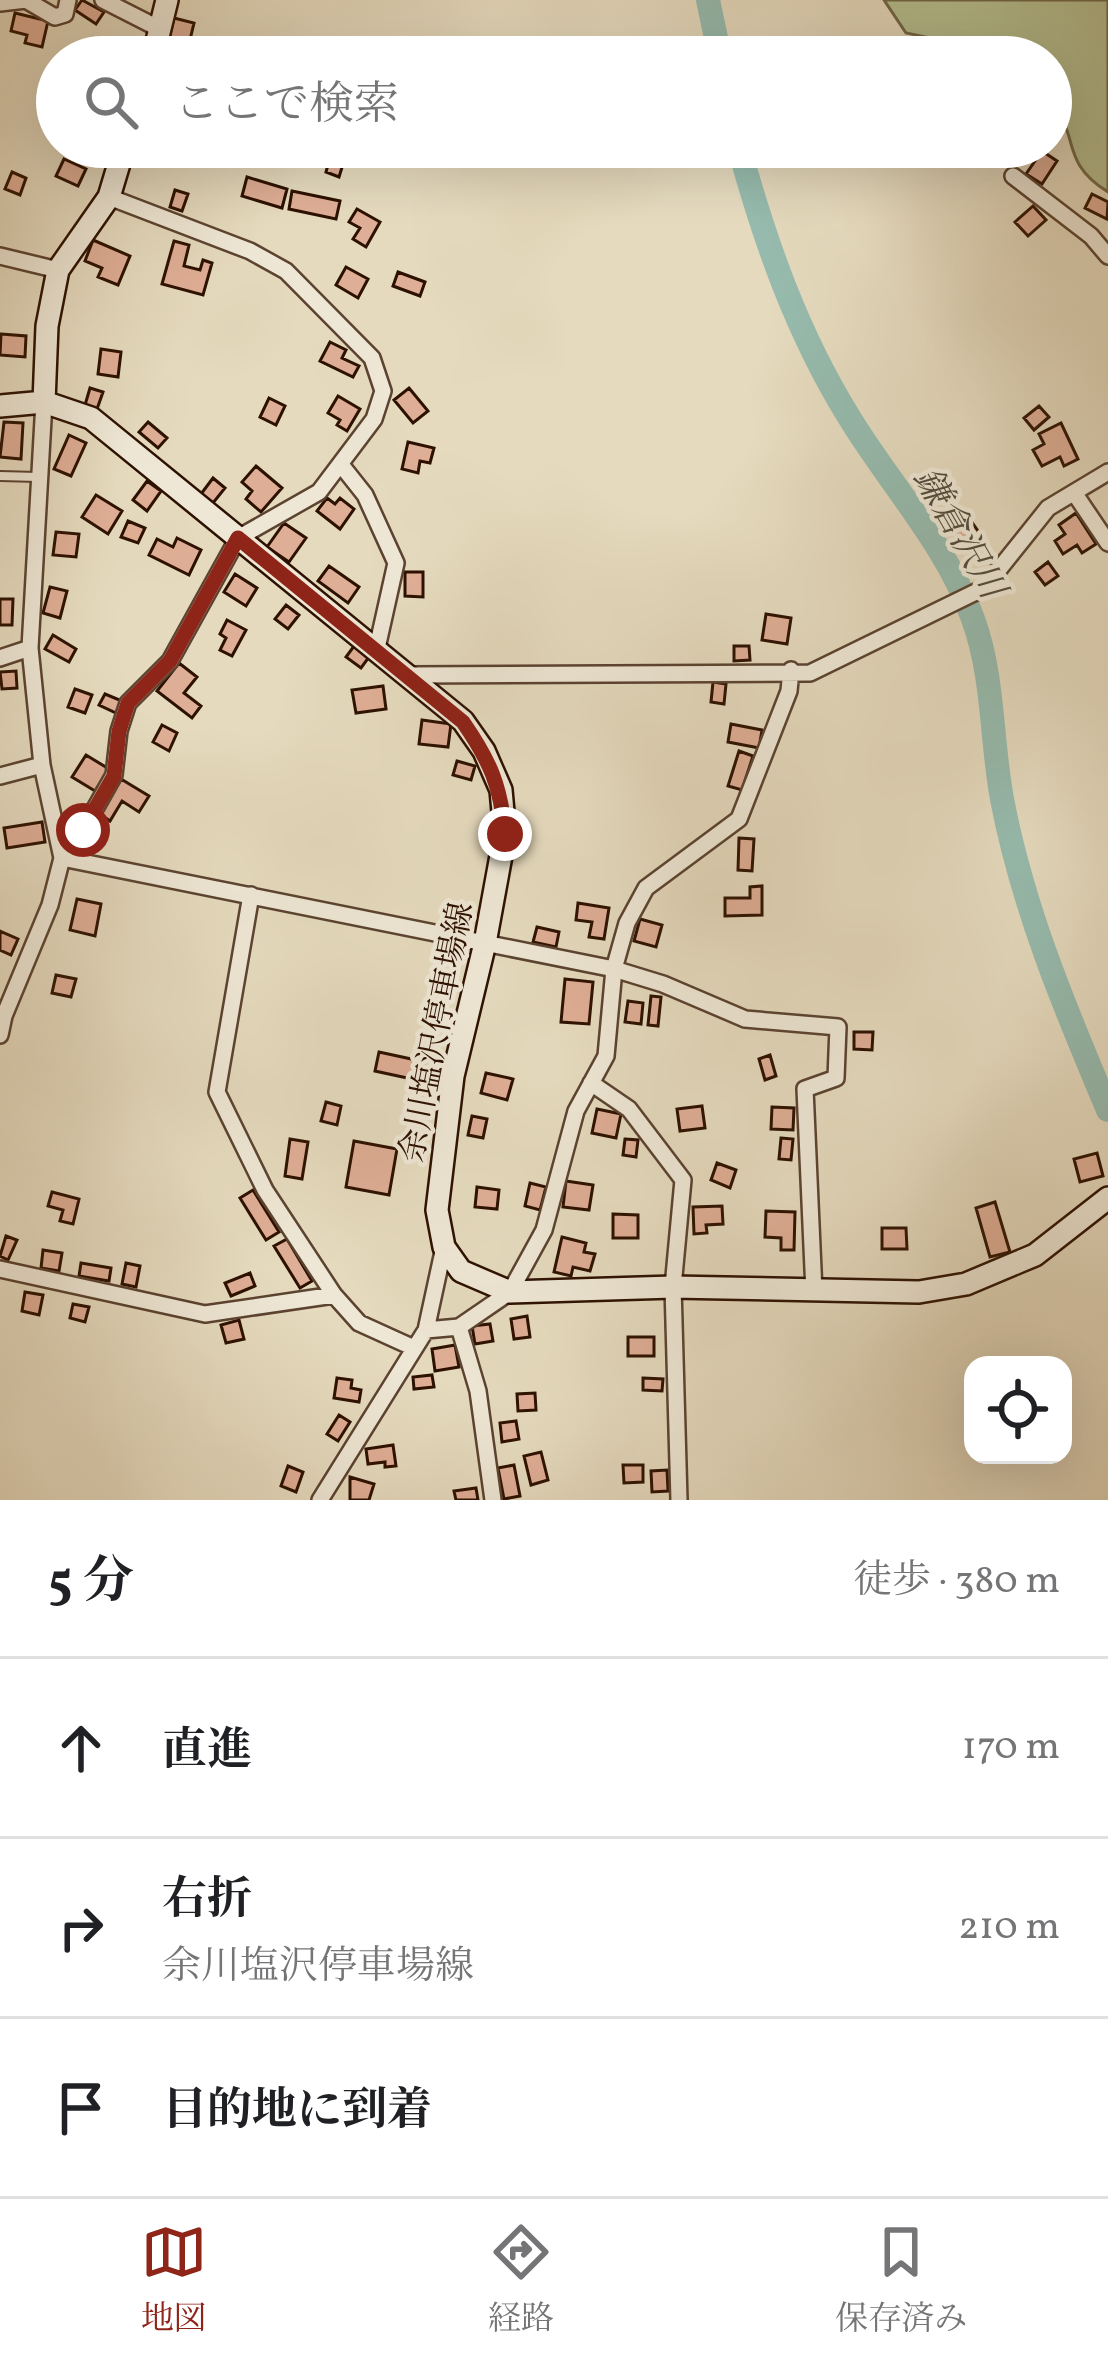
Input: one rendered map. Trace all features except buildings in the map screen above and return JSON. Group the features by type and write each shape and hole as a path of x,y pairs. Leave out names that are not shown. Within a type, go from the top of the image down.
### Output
{"main road":[{"path":"157,36 167,0"},
{"path":"0,406 44,402 47,326 58,270 109,197 118,168"},
{"name":"余川塩沢停車場線","path":"44,402 91,418 410,675 463,722 484,752 501,790 505,834 451,1098 437,1210 444,1247"},
{"path":"444,1247 461,1271 510,1292 674,1287 919,1292 966,1283 1035,1256 1108,1198"}],"street":[{"path":"0,3 26,1 55,17 65,14 68,0"},
{"path":"103,0 158,28"},
{"path":"1013,176 1090,236 1108,256"},
{"path":"0,1035 50,905 62,857 114,776 128,703 170,661 238,538 319,492 374,418 383,391 372,358 286,271 250,251 109,197"},
{"path":"0,256 58,270"},
{"path":"44,402 30,648 42,765 62,857"},
{"path":"342,466 364,496 395,563 377,648"},
{"path":"410,675 810,673 984,588 1048,508 1108,472"},
{"path":"1076,494 1108,543"},
{"path":"0,658 30,648"},
{"path":"426,1330 459,1328 510,1292 544,1230 576,1111 606,1056 614,969 627,922 646,888 739,819 789,691 791,670"},
{"path":"0,776 42,765"},
{"path":"62,857 614,969 745,1019 838,1027 836,1078 805,1089 814,1292"},
{"path":"251,895 217,1092 265,1190 334,1295 359,1324 415,1348"},
{"path":"591,1083 629,1109 683,1180 674,1287 679,1500"},
{"path":"320,1500 426,1330 444,1247"},
{"path":"0,1269 205,1314 334,1295"},
{"path":"459,1328 478,1391 493,1500"}],"lane":[{"path":"0,476 40,477"}],"green space":[{"path":"884,0 1108,0 1108,192 1082,169 1072,145 1072,36 906,33"}],"waterway":[{"name":"鎌倉沢川","path":"708,0 716,36"},
{"name":"鎌倉沢川","path":"745,168 772,252 814,353 849,417 948,566 973,619 989,685 1002,799 1021,880 1061,996 1108,1110"}],"route":[{"path":"83,830 114,776 128,703 170,661 238,538 463,722 484,752 501,790 505,834"}]}
